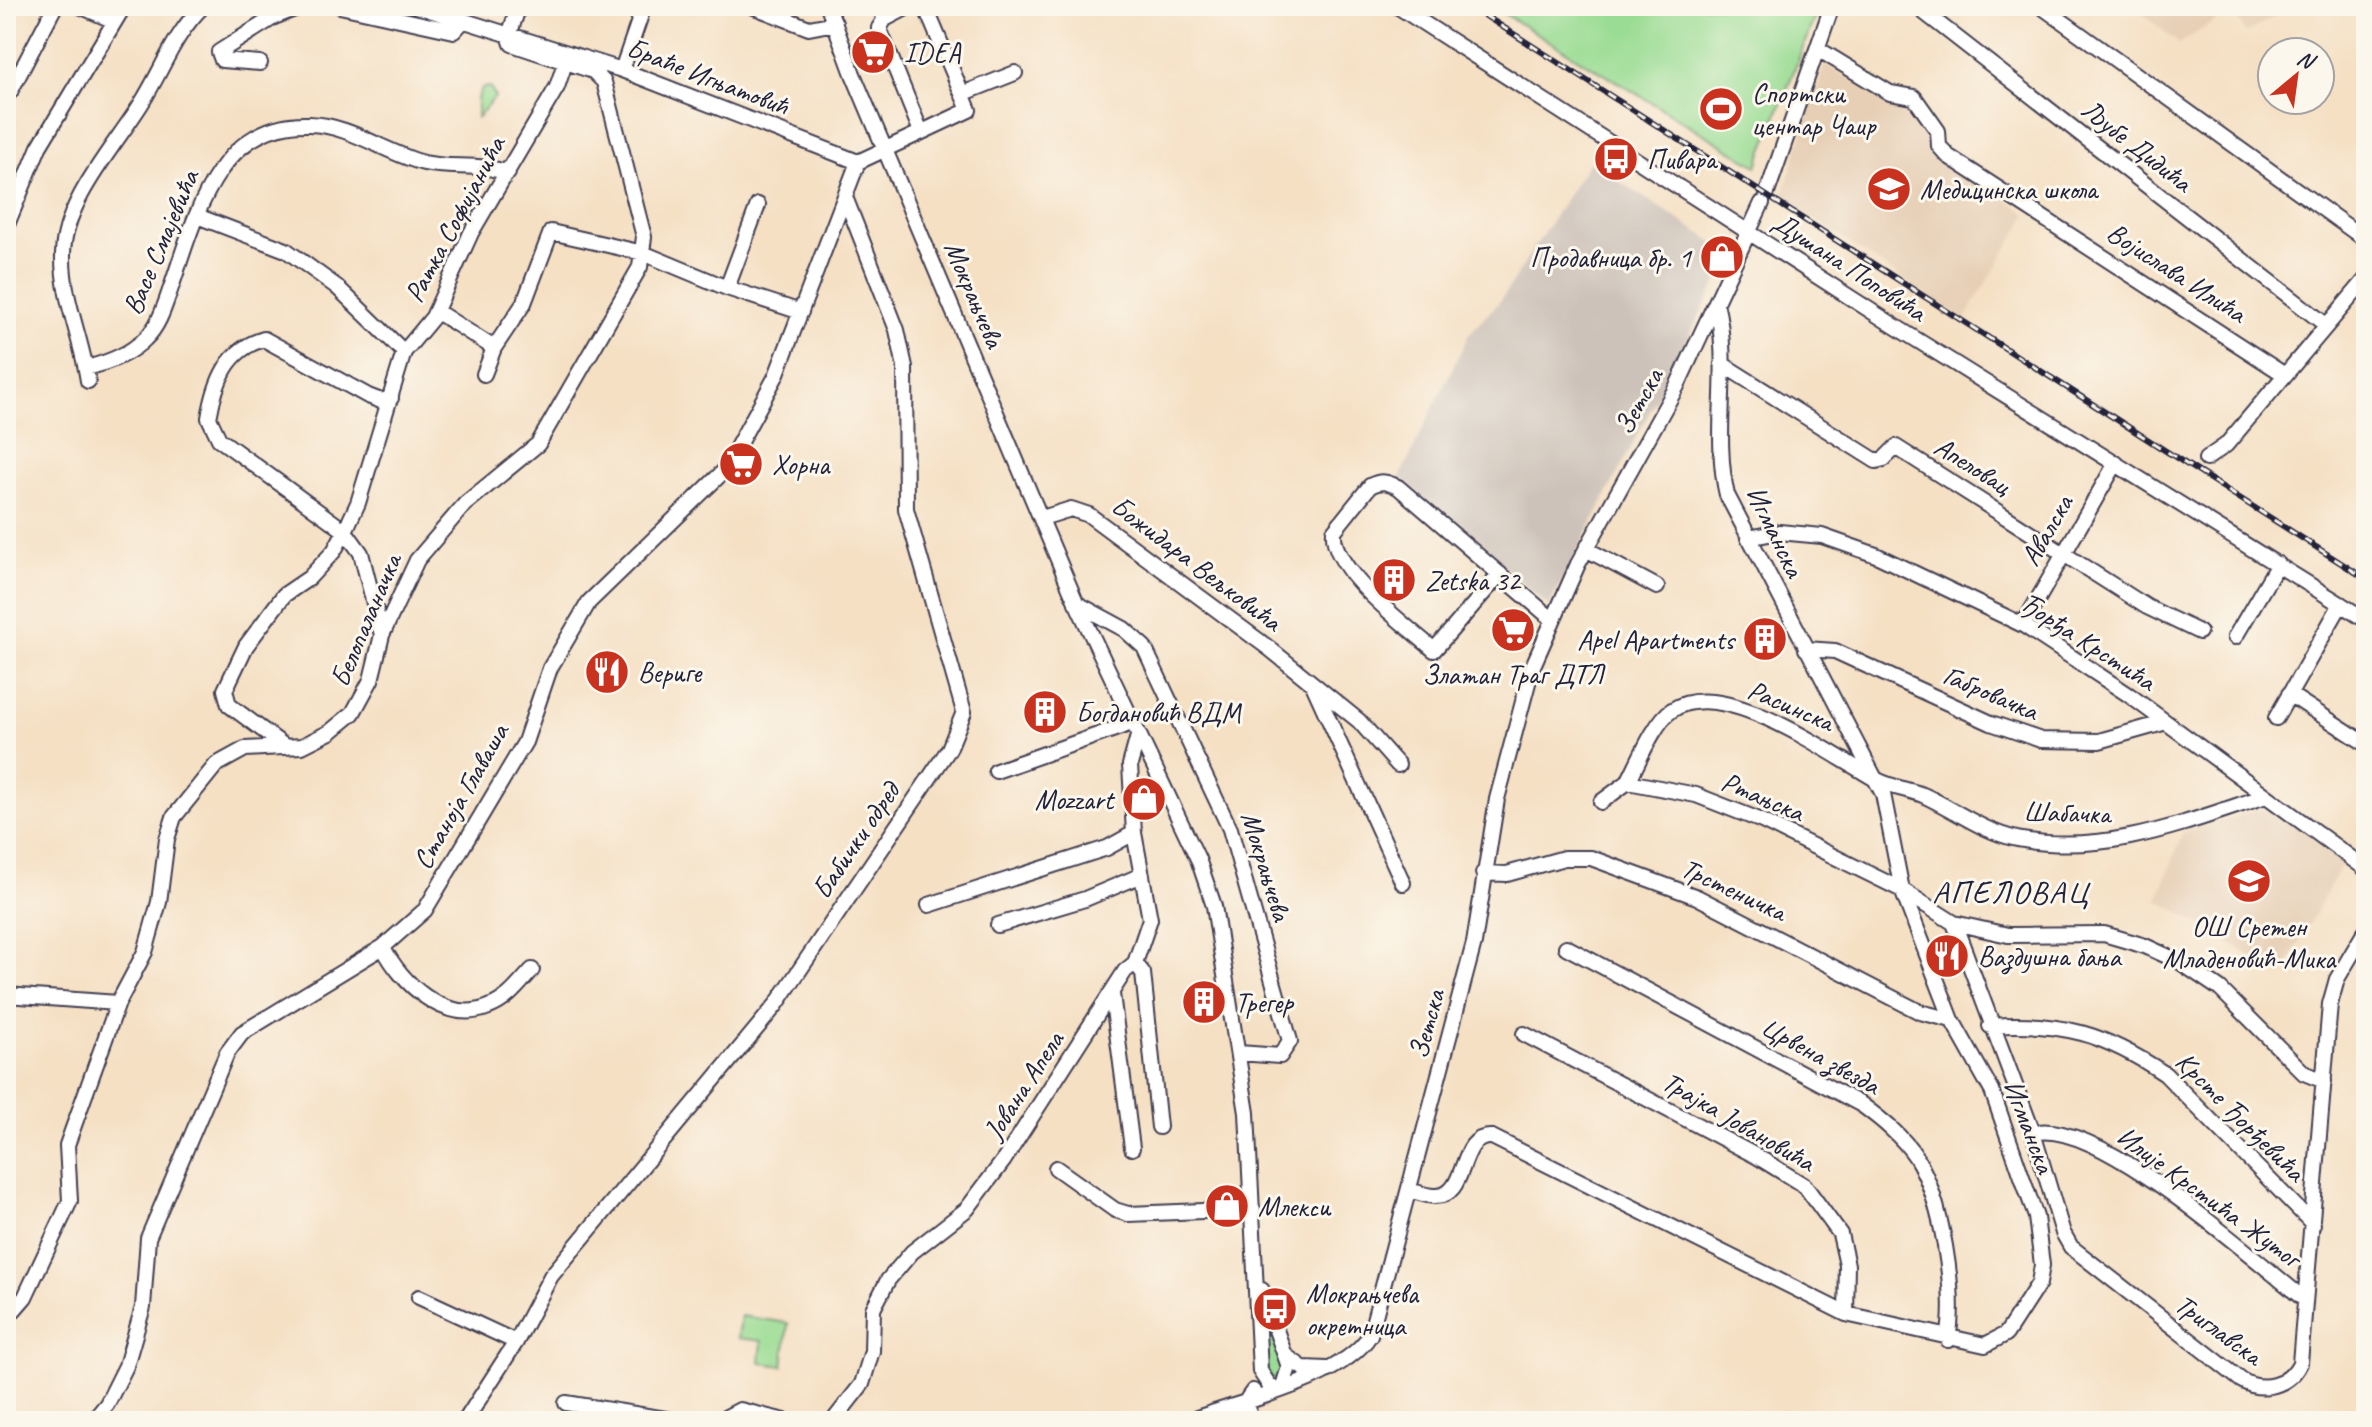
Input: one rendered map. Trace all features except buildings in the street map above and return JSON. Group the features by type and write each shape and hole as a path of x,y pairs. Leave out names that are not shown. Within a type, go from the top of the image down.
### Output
{"street":[{"path":"6,93 10,92 55,6"},
{"path":"80,6 112,20"},
{"path":"6,227 39,147 112,20 124,6"},
{"name":"Васе Смајевића","path":"203,6 181,30 141,104 91,179 66,235 65,281 87,374 133,349 152,331 167,301 204,194 231,156 246,143 283,126 319,124 423,162 508,173"},
{"path":"260,63 222,60 219,52 274,17 302,6"},
{"name":"Браће Игњатовић","path":"340,6 454,31 463,21"},
{"name":"Браће Игњатовић","path":"417,6 622,70 858,162"},
{"path":"509,35 519,6"},
{"path":"622,70 644,6"},
{"path":"752,6 809,28 835,23"},
{"name":"Мокрањчева","path":"828,6 1076,602 1198,859 1214,906 1239,1053 1253,1209 1260,1371"},
{"path":"910,6 882,12 879,28 921,132"},
{"path":"858,162 969,110 925,6"},
{"name":"Душана Поповића","path":"1397,6 2366,620"},
{"name":"Зетска","path":"1189,1421 1331,1369 1356,1352 1370,1335 1474,943 1483,873 1532,668 1586,549 1677,386 1764,198 1832,6"},
{"name":"Љубе Дидића","path":"1916,6 2326,325"},
{"path":"2041,6 2366,240"},
{"name":"Белопаланачка","path":"6,1319 25,1297 70,1201 67,1145 118,1003 145,952 159,902 167,839 174,817 216,765 245,749 302,746 330,732 353,713 371,680 382,635 417,560 465,504 538,444 636,279 643,253 640,219 604,82 593,71 516,46 509,35"},
{"name":"Војислава Илића","path":"1818,49 1890,93 1914,97 1938,131 1939,146 1948,156 2285,375"},
{"name":"Ратка Софијанића","path":"283,745 229,705 225,690 246,646 265,618 284,595 309,578 334,551 345,531 404,352 436,311 468,239 557,87 565,63"},
{"path":"962,94 1015,73"},
{"name":"Станоја Главаша","path":"93,1421 107,1404 126,1366 143,1307 148,1238 227,1053 242,1033 383,947 425,910 525,742 550,668 589,602 724,471 776,376 858,162"},
{"name":"Бабички одред","path":"465,1421 516,1342 551,1276 776,1005 949,749 961,724 962,702 938,628 906,509 905,367 897,330 845,197"},
{"path":"727,288 758,205"},
{"path":"197,216 286,250 337,287 404,352"},
{"path":"484,374 494,348 524,303 551,232 643,253 727,288 801,312"},
{"path":"2206,459 2226,445 2366,279"},
{"name":"Игманска","path":"1409,1190 1434,1196 1446,1193 1455,1183 1472,1145 1485,1136 1492,1137 1846,1314 1972,1345 1998,1341 2013,1325 2039,1283 2042,1265 2036,1217 1992,1091 1952,1020 1902,890 1890,817 1873,778 1748,538 1724,482 1722,327 1716,303"},
{"path":"436,311 494,348"},
{"path":"382,635 361,553 345,531 219,439 209,418 220,377 240,348 264,339 368,396 381,401 391,398"},
{"name":"Апеловац","path":"1722,364 1876,461 1884,459 1896,447 2147,607 2199,632"},
{"name":"Авалска","path":"2023,625 2116,463"},
{"path":"1500,574 1434,650 1357,581 1338,550 1334,531 1370,486 1378,481 1388,482 1398,487 1500,574 1553,620"},
{"name":"Божидара Вељковића","path":"1042,518 1071,509 1089,515 1359,721 1398,765"},
{"name":"Ђорђа Крстића","path":"1748,538 1779,532 1822,536 1876,555 2023,625 2129,695 2163,723 2366,869"},
{"path":"1586,549 1657,587"},
{"path":"2235,637 2278,564"},
{"name":"Мокрањчева","path":"1076,602 1124,629 1144,647 1230,829 1290,1041 1285,1054 1280,1056 1239,1053"},
{"path":"2276,718 2341,604"},
{"name":"Габровачка","path":"1806,649 1835,651 1991,723 2041,740 2099,741 2163,723"},
{"name":"Божидара Вељковића","path":"1313,684 1403,883"},
{"path":"2289,694 2366,744"},
{"name":"Расинска","path":"1628,782 1662,718 1675,707 1691,703 1718,704 1770,718 1850,761 1873,778"},
{"path":"996,771 1135,730"},
{"name":"Јована Апела","path":"833,1421 862,1384 872,1351 873,1309 888,1280 912,1252 967,1209 1004,1160 1125,971 1135,963 1150,919 1134,833 1130,765 1135,730"},
{"name":"Шабачка","path":"1873,778 1921,794 2014,838 2049,843 2107,842 2143,837 2266,796"},
{"path":"1601,802 1628,782"},
{"name":"Ртањска","path":"1628,782 1696,795 1762,821 1902,890 1954,923 2008,935 2104,934 2145,946 2180,962 2220,989 2304,1073 2324,1081"},
{"path":"929,905 1107,848 1134,833"},
{"name":"Трстеничка","path":"1483,873 1507,874 1564,858 1591,858 1697,897 1920,1012 1952,1020"},
{"path":"998,925 1085,899 1142,875"},
{"name":"Триглавска","path":"1954,923 1990,1026 2033,1133 2063,1233 2071,1247 2241,1380 2267,1387 2294,1373 2300,1363 2330,1004 2337,979 2366,930"},
{"path":"383,947 392,966 417,991 460,1010 487,1009 532,970"},
{"name":"Црвена звезда","path":"1566,947 1862,1105 1901,1139 1926,1179 1941,1235 1952,1290 1948,1340"},
{"path":"1135,963 1143,973 1159,1127"},
{"path":"1112,994 1132,1148"},
{"path":"6,995 118,1003"},
{"name":"Крсте Ђорђевића","path":"1990,1026 2069,1027 2139,1056 2165,1074 2313,1224"},
{"name":"Трајка Јовановића","path":"1524,1034 1758,1157 1805,1186 1840,1234 1847,1265 1846,1314"},
{"name":"Илије Крстића Жутог","path":"2033,1133 2067,1133 2130,1163 2305,1300"},
{"path":"1056,1168 1104,1203 1128,1214 1253,1209"},
{"name":"Мокрањчева","path":"1257,1275 1286,1356 1289,1372 1280,1389"},
{"path":"419,1297 516,1342"},
{"path":"1286,1356 1303,1368 1331,1369"},
{"path":"1260,1371 1265,1382 1280,1389"},
{"path":"1249,1421 1248,1398 1260,1371"},
{"path":"566,1403 678,1421"},
{"path":"719,1421 740,1410 785,1421"}],"shaded area":[{"path":"2134,6 2292,6 2246,33 2232,10 2179,44"},
{"name":"Медицинска школа","path":"1825,64 1893,103 1917,105 1935,133 1934,153 2028,214 1964,320 1782,198"},
{"path":"1589,162 1723,248 1715,261 1723,270 1549,606 1400,477 1469,334 1501,300"},
{"name":"ОШ Сретен Младеновић-Мика","path":"2259,809 2273,810 2291,821 2344,861 2280,977 2220,935 2158,900 2183,832"}],"green space":[{"name":"Спортски центар Чаир","path":"1491,6 1819,6 1757,166"},
{"path":"490,87 495,97 477,118 477,99 482,88"},
{"path":"1264,1313 1285,1367 1280,1380 1273,1379 1267,1372"},
{"path":"741,1316 788,1323 783,1366 760,1363 762,1341 738,1338"}],"railway":[{"path":"1470,6 2366,579"}],"place":[{"name":"IDEA","path":"873,52"},
{"name":"Спортски центар Чаир","path":"1721,109"},
{"name":"Пивара","path":"1616,159"},
{"name":"Медицинска школа","path":"1889,189"},
{"name":"Продавница бр. 1","path":"1722,257"},
{"name":"Хорна","path":"741,464"},
{"name":"Zetska 32","path":"1394,580"},
{"name":"Златан Траг ДТЛ","path":"1513,630"},
{"name":"Apel Apartments","path":"1765,639"},
{"name":"Вериге","path":"607,672"},
{"name":"Богдановић ВДМ","path":"1045,712"},
{"name":"Mozzart","path":"1144,799"},
{"name":"ОШ Сретен Младеновић-Мика","path":"2249,881"},
{"name":"Ваздушна бања","path":"1947,956"},
{"name":"Трегер","path":"1204,1002"},
{"name":"Млекси","path":"1227,1206"},
{"name":"Мокрањчева окретница","path":"1275,1309"}],"district":[{"name":"АПЕЛОВАЦ","path":"2011,892"}]}
